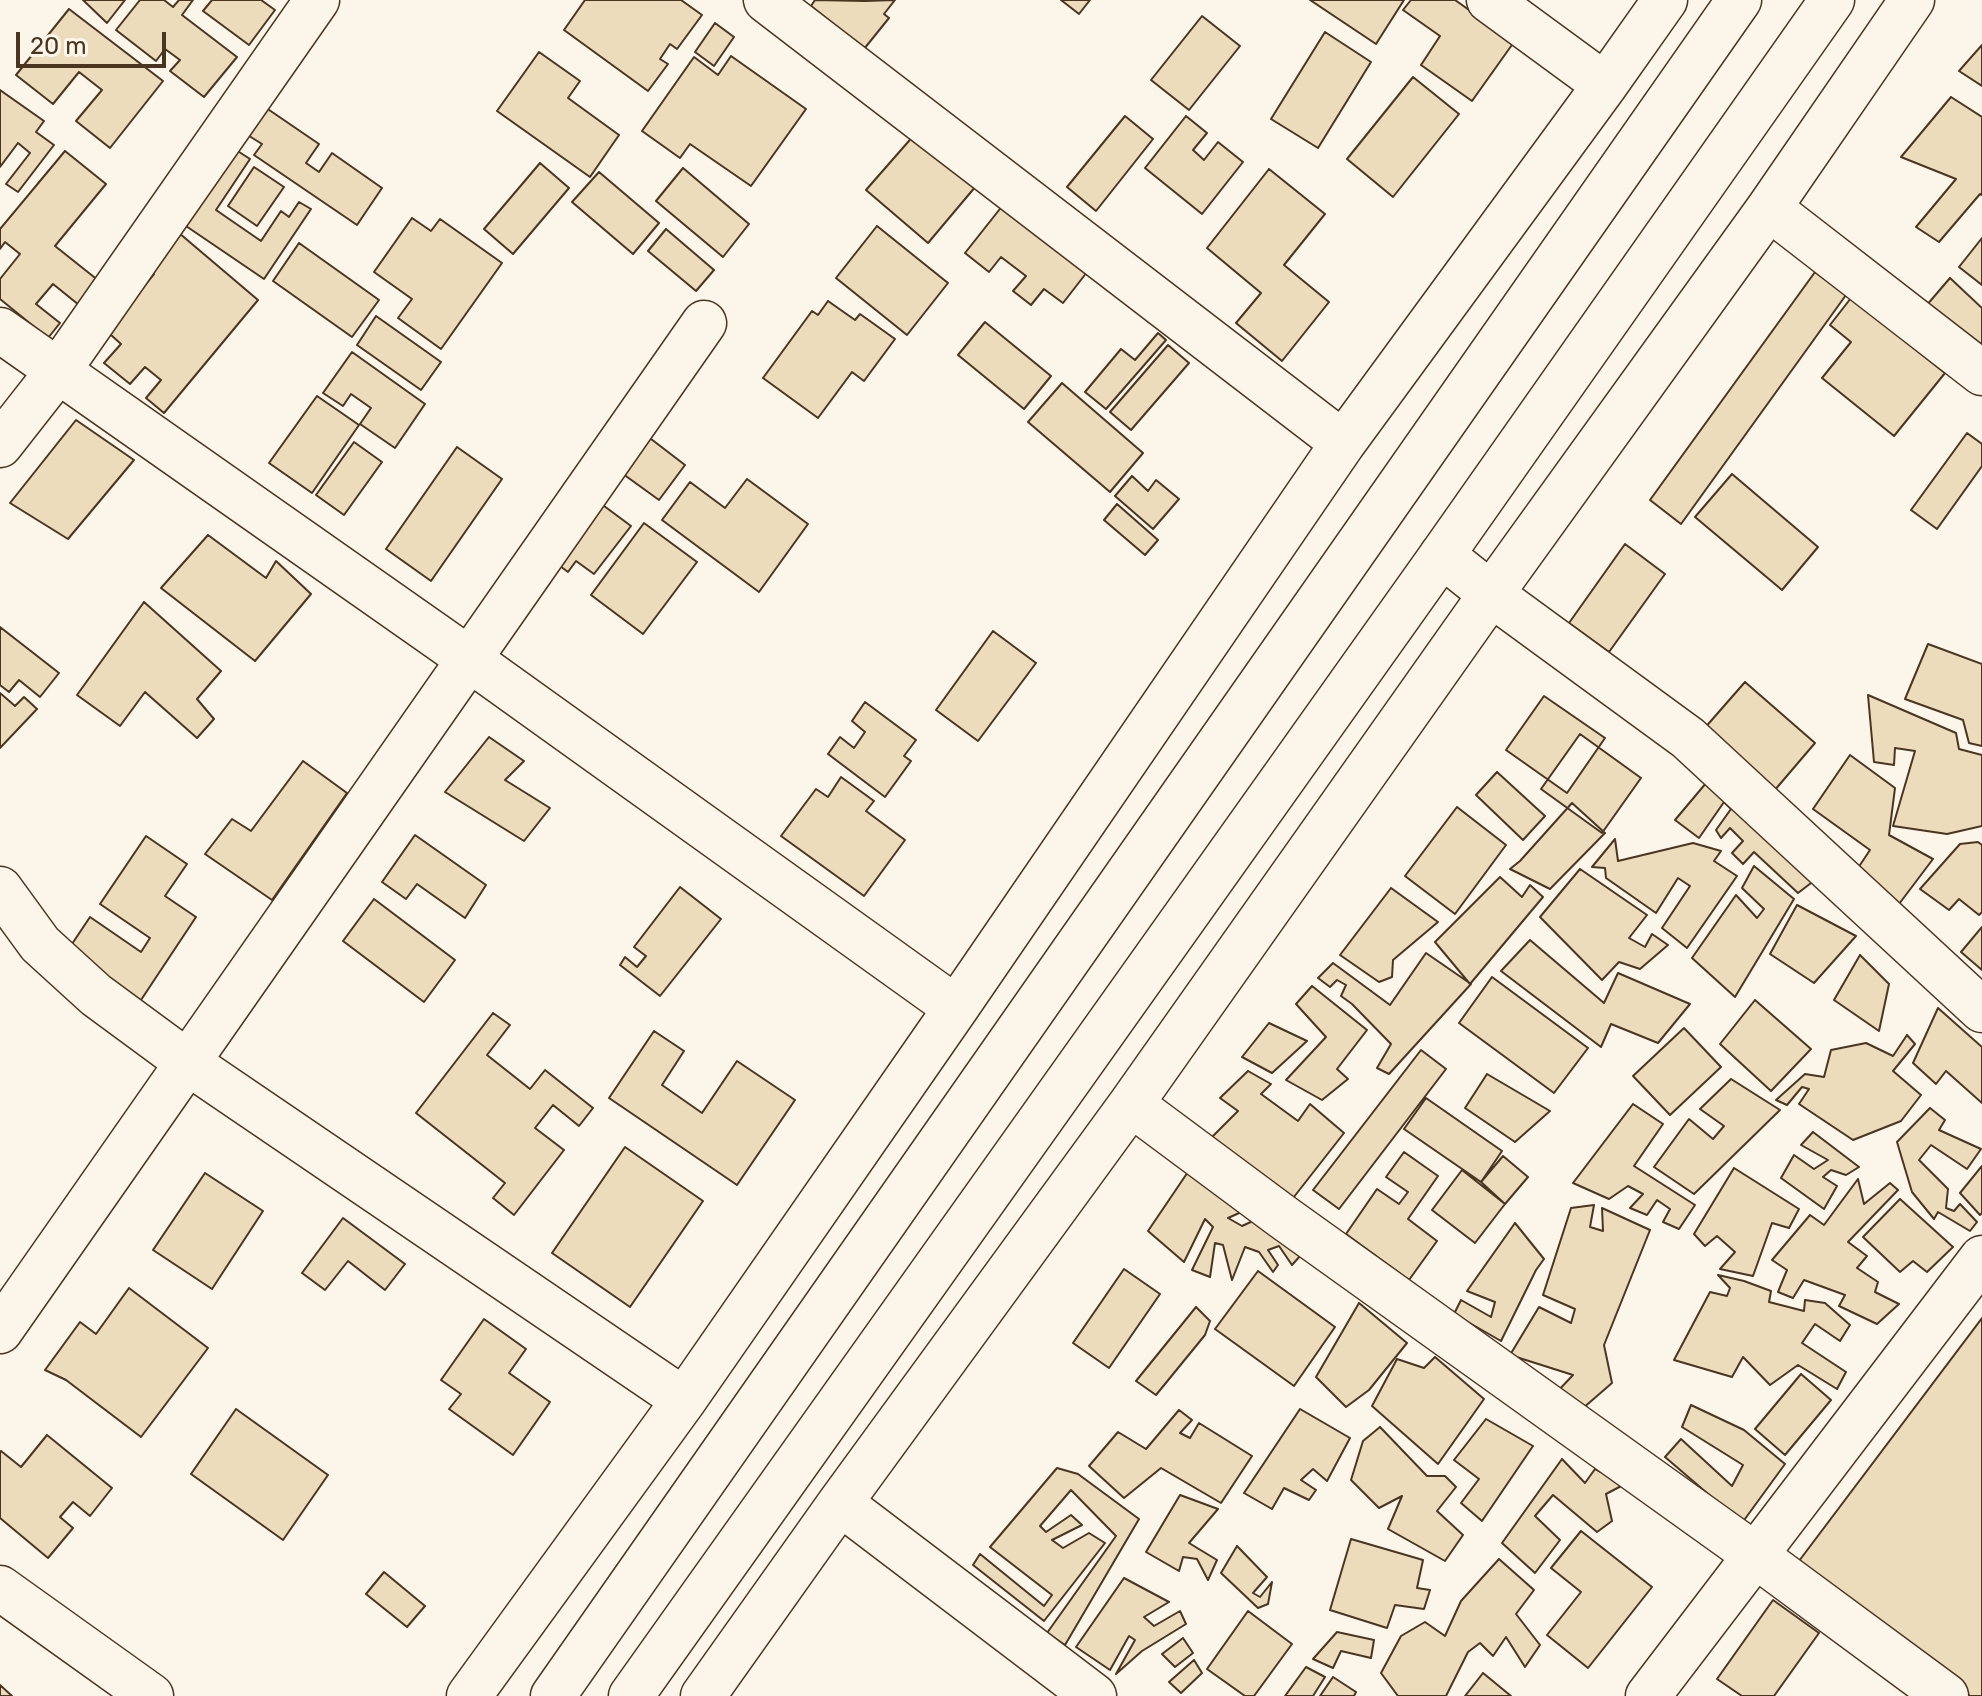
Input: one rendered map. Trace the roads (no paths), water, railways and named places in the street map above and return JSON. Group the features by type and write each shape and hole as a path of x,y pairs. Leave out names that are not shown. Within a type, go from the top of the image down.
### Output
{"main road":[{"path":"0,445 58,371 317,0"},
{"path":"766,0 1343,443"},
{"path":"1489,0 1605,85"},
{"path":"469,1696 684,1400 1343,443 1665,0"},
{"path":"553,1696 1739,0"},
{"path":"631,1696 1442,555 1832,0"},
{"path":"703,1696 1131,1104 1491,594 1769,208 1912,0"},
{"path":"1769,208 1982,373"},
{"path":"0,1331 704,323"},
{"path":"0,330 469,659 956,1008"},
{"path":"1442,555 1688,738 1982,1010"},
{"path":"0,889 40,944 96,995 187,1062 684,1400"},
{"path":"1131,1104 1946,1696"},
{"path":"1648,1696 1982,1258"},
{"path":"840,1503 1094,1696"},
{"path":"0,1588 151,1696"}]}
